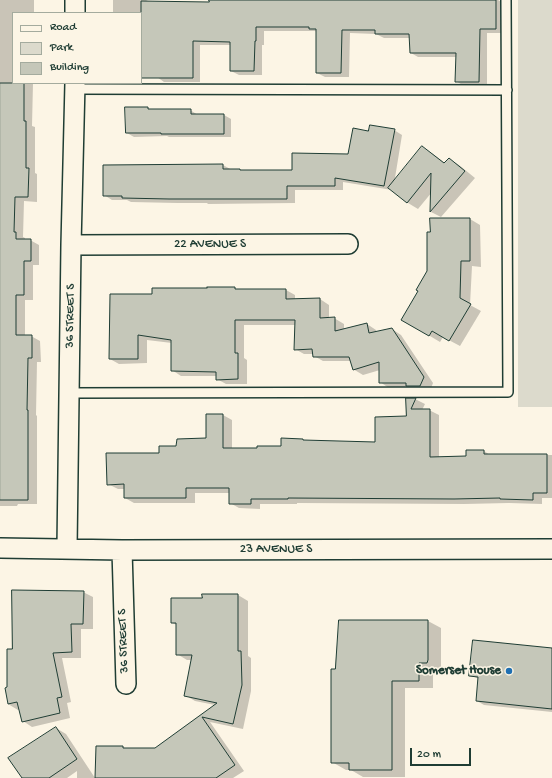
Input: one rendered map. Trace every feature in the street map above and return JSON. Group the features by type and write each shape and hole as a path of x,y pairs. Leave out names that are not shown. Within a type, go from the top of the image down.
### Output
{"street":[{"path":"75,0 75,12"},
{"name":"36 STREET S","path":"67,548 75,86"},
{"name":"22 AVENUE S","path":"72,246 348,244"},
{"name":"23 AVENUE S","path":"0,548 122,550 552,549"},
{"name":"36 STREET S","path":"122,550 126,684"}],"lane":[{"path":"70,393 508,392 506,0"},
{"path":"75,86 507,90"}],"green space":[{"path":"518,0 552,0 552,407 518,407"}],"building":[{"path":"209,0 496,0 496,29 480,29 479,82 455,82 456,53 410,53 409,34 375,34 375,30 342,30 341,73 316,73 316,29 309,29 309,27 256,27 254,71 230,71 230,42 193,41 193,78 142,78 141,1 209,2"},
{"path":"0,83 12,83 24,84 26,168 29,168 28,197 15,197 14,232 16,232 16,239 31,239 31,261 24,261 24,295 16,295 16,335 32,335 32,358 28,358 28,500 0,500"},
{"path":"125,107 148,107 148,109 191,109 191,114 224,114 224,134 126,133"},
{"path":"370,125 395,129 384,186 335,178 335,186 287,186 287,199 169,199 103,196 103,165 223,164 223,169 292,170 292,153 348,154 353,128 368,131"},
{"path":"422,146 444,163 449,158 465,171 430,212 431,173 407,203 388,188"},
{"path":"430,218 470,218 470,261 461,261 460,298 471,304 449,341 432,331 429,336 401,320 418,291 416,290 427,271 427,232 430,232"},
{"path":"235,287 235,289 286,289 286,299 320,298 320,318 335,317 335,331 367,323 369,333 392,328 424,377 420,386 406,386 406,383 379,383 379,362 353,370 349,357 313,357 312,349 294,350 295,320 235,320 235,353 238,353 238,379 216,380 216,372 171,371 171,340 138,335 138,359 109,359 110,294 152,294 152,288"},
{"path":"406,398 416,398 411,409 430,409 430,457 466,456 466,450 484,450 484,454 547,454 547,493 533,493 533,500 500,498 288,498 251,499 251,504 229,504 229,488 186,488 186,498 124,498 124,484 107,485 106,453 159,453 159,446 176,446 177,439 206,438 206,414 223,414 223,448 281,446 281,438 375,442 375,417 406,416"},
{"path":"12,590 84,591 83,624 71,624 72,652 53,653 62,697 57,698 60,713 22,722 17,702 8,704 5,688 7,687 7,649 12,649"},
{"path":"202,594 238,594 238,651 241,651 242,685 233,724 202,717 235,765 216,778 95,778 96,746 155,748 217,703 184,696 192,655 176,655 176,623 171,623 171,598 202,598"},
{"path":"339,620 428,620 428,660 427,663 419,663 419,681 392,681 392,770 349,770 349,763 331,763 331,669 335,669"},
{"name":"Somerset House","path":"473,640 552,648 552,709 476,701 478,677 469,676"},
{"path":"56,727 77,759 49,778 22,778 8,758"}],"place":[{"name":"Somerset House","path":"509,671"}]}
